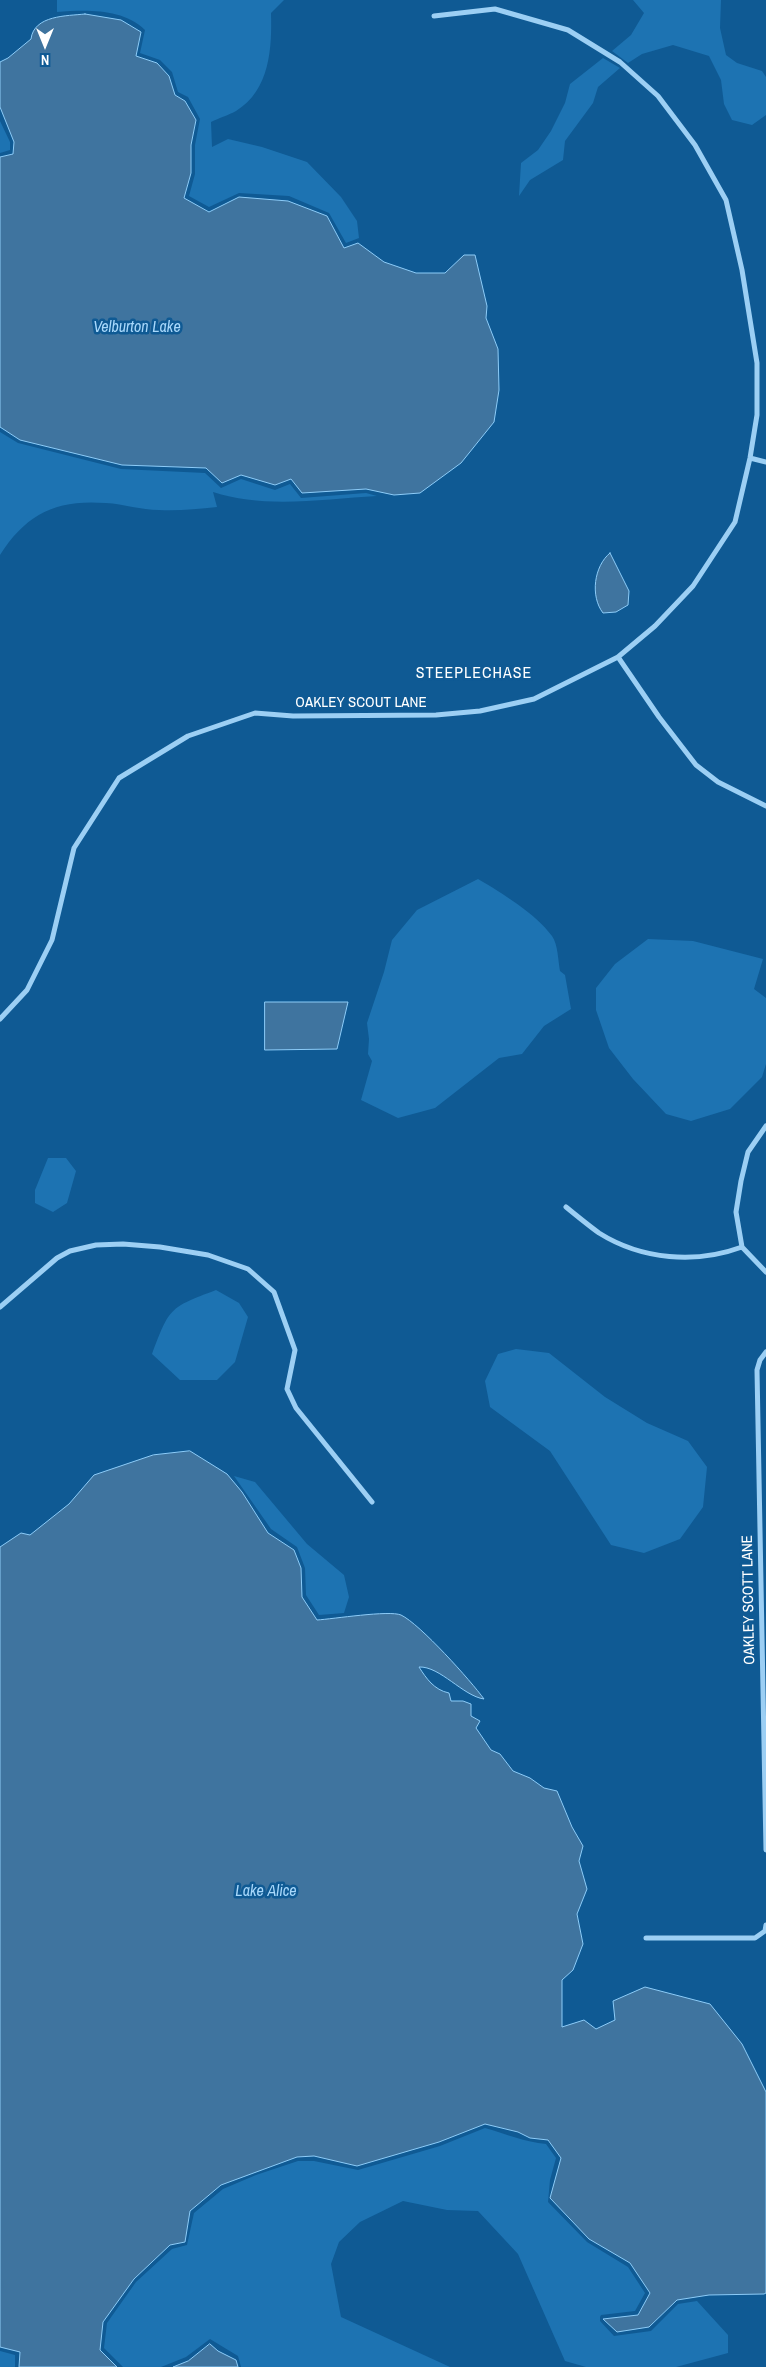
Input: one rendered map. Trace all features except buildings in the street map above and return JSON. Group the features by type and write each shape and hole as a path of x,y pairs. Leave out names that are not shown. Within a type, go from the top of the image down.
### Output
{"street":[{"name":"OAKLEY SCOUT LANE","path":"0,1019 27,990 52,940 74,848 119,778 188,736 255,713 293,716 425,716 480,711 534,698 618,657 655,626 693,586 735,522 750,458 757,415 757,362 742,270 726,200 695,145 658,96 620,62 568,30 495,9 434,16"},
{"path":"750,458 766,462"},
{"path":"618,657 659,717 696,765 718,782 766,806"},
{"path":"766,1126 748,1152 740,1181 736,1212 742,1247 766,1272"},
{"path":"566,1207 600,1233 623,1246 650,1254 678,1258 719,1255 742,1247"},
{"path":"0,1307 57,1258 70,1251 96,1245 123,1244 199,1253 248,1269 274,1292 295,1350 286,1389 296,1408 372,1502"},
{"name":"OAKLEY SCOTT LANE","path":"766,1352 760,1360 758,1370 766,1850"},
{"path":"646,1938 755,1938 765,1931 766,1925"}],"shaded area":[{"path":"57,0 284,0 271,13 271,40 267,67 262,80 256,92 247,102 236,111 211,122 212,147 228,139 262,147 307,162 341,197 357,221 359,238 346,243 329,213 289,196 239,193 209,207 189,196 195,174 195,145 200,119 188,97 178,92 172,72 160,60 140,53 145,30 136,23 115,14 92,11 57,12"},
{"path":"633,0 721,0 720,28 726,55 737,63 762,71 766,77 766,115 752,125 732,120 724,104 721,80 709,56 673,45 642,54 628,63 612,51 631,35 644,13"},
{"path":"603,58 620,68 598,87 593,103 565,141 563,160 530,180 519,196 521,163 538,150 551,131 565,103 570,84"},
{"path":"0,121 10,142 10,150 0,153"},
{"path":"0,432 18,443 121,469 205,473 221,488 241,479 275,490 290,484 301,498 366,493 377,496 273,502 233,497 213,492 217,507 173,510 152,510 106,503 88,502 72,504 57,507 32,519 20,529 0,555"},
{"path":"478,879 508,897 528,912 552,936 557,948 560,971 565,975 571,1009 544,1026 522,1054 499,1058 435,1108 398,1118 361,1100 372,1061 368,1054 367,1023 384,972 392,940 417,910"},
{"path":"648,939 693,941 763,959 754,989 766,998 766,1064 762,1077 730,1109 691,1121 666,1114 633,1079 609,1048 596,1010 596,988 615,964"},
{"path":"48,1158 66,1158 76,1171 67,1203 53,1212 35,1203 35,1190"},
{"path":"216,1290 239,1303 248,1317 235,1362 217,1380 180,1380 152,1354 158,1338 173,1311 189,1301"},
{"path":"516,1349 549,1353 605,1397 647,1423 688,1441 707,1467 703,1507 680,1539 644,1553 611,1545 550,1451 490,1407 485,1381 498,1354"},
{"path":"234,1476 255,1482 307,1544 344,1575 349,1597 344,1613 319,1615 306,1595 305,1568 297,1547 271,1529"},
{"path":"485,2128 523,2140 546,2144 556,2158 550,2180 548,2202 587,2242 628,2267 645,2293 635,2311 601,2315 600,2321 614,2336 651,2331 678,2304 697,2301 728,2335 728,2353 676,2367 586,2367 565,2361 518,2254 478,2211 447,2210 403,2201 360,2222 339,2242 331,2264 341,2317 450,2367 241,2367 238,2356 210,2339 186,2357 161,2367 123,2367 104,2348 107,2323 136,2282 172,2249 187,2245 194,2213 223,2189 256,2175 298,2161 314,2161 358,2170 440,2146"},
{"path":"0,2351 15,2355 15,2367 0,2367"}],"water":[{"name":"Velburton Lake","path":"85,14 121,20 141,32 136,56 157,63 169,76 175,95 185,101 196,120 191,145 191,173 184,198 209,212 239,197 288,201 327,216 344,248 358,243 384,262 416,273 445,273 464,255 475,255 487,306 486,318 498,349 499,390 494,422 461,463 420,493 394,495 366,489 302,493 291,479 275,485 241,475 222,483 206,468 122,465 20,440 0,427 0,157 13,154 14,142 0,107 0,62 8,58 31,39 33,31 45,21 61,16"},
{"path":"610,553 629,591 628,605 616,612 603,613 596,598 595,590 600,565"},
{"path":"265,1002 348,1002 337,1049 265,1050"},
{"name":"Lake Alice","path":"190,1451 227,1474 242,1492 268,1533 294,1550 301,1568 302,1597 317,1620 360,1615 395,1614 409,1620 445,1654 484,1699 468,1693 435,1671 419,1667 428,1679 439,1689 449,1693 451,1701 463,1701 471,1704 471,1716 480,1721 476,1728 491,1750 500,1754 513,1771 530,1778 544,1788 557,1791 572,1827 583,1846 579,1861 587,1889 577,1914 583,1944 573,1970 562,1980 562,2027 584,2020 596,2029 615,2020 613,2001 645,1987 710,2004 742,2044 766,2092 766,2293 709,2295 677,2300 649,2327 617,2332 603,2319 638,2315 650,2293 630,2263 589,2239 550,2198 561,2158 548,2140 530,2138 518,2132 485,2124 439,2142 357,2166 314,2156 297,2157 221,2185 190,2211 185,2242 170,2245 134,2279 103,2322 100,2350 117,2367 19,2367 20,2352 0,2347 0,1547 21,1533 30,1535 69,1504 94,1475 153,1455"},
{"path":"210,2344 218,2351 236,2360 238,2367 173,2367 188,2361"}],"district":[{"name":"STEEPLECHASE","path":"474,674"}]}
